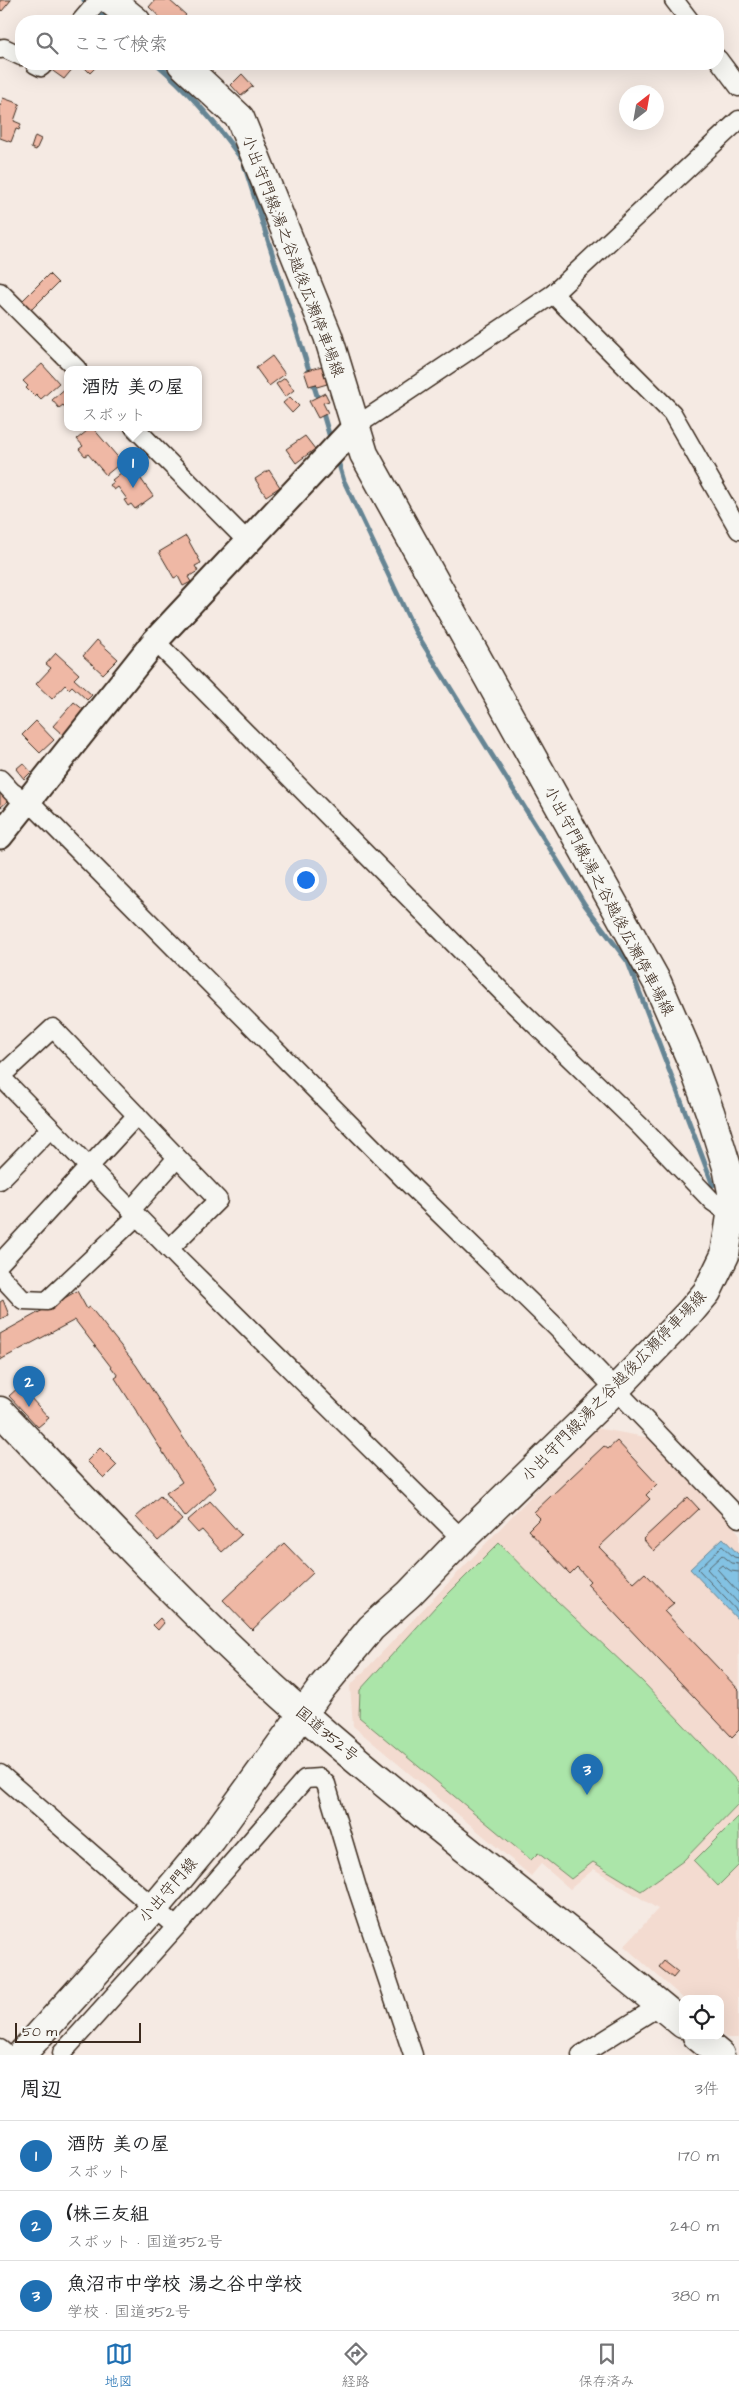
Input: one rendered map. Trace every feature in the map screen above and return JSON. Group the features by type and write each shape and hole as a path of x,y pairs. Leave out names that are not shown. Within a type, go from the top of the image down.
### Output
{"main road":[{"path":"110,0 129,15"},
{"name":"小出守門線;湯之谷越後広瀬停車場線","path":"188,70 240,118 328,336 364,454 656,982 691,1060 710,1112 727,1167 732,1192 733,1238 707,1292 692,1311 409,1594 371,1628 345,1657 303,1714"},
{"name":"国道352号","path":"0,1411 175,1594 303,1714 679,2021"},
{"name":"小出守門線","path":"20,2055 154,1908 234,1812 303,1714"},
{"path":"702,2040 720,2055"}],"street":[{"path":"86,15 99,0"},
{"path":"674,0 685,15"},
{"path":"0,49 4,48 15,53"},
{"path":"724,66 739,87"},
{"path":"0,836 155,641 356,426 553,294 739,120"},
{"path":"0,292 74,366"},
{"path":"553,294 672,413 739,530"},
{"path":"138,431 248,542"},
{"path":"155,641 498,988 640,1126 713,1202 723,1209 732,1209"},
{"path":"0,779 12,792 38,810 396,1171 616,1389 739,1518"},
{"path":"169,1249 218,1200 52,1028 0,1076 169,1249 462,1539"},
{"path":"0,1263 136,1115"},
{"path":"0,1180 51,1128"},
{"path":"0,1275 23,1300 47,1300 134,1213 177,1158"},
{"path":"0,1774 176,1927"},
{"path":"62,2054 305,1779 320,1778 326,1784 358,1891 413,2055"},
{"path":"581,2055 648,2013 657,2003"},
{"path":"0,2049 7,2055"}],"shaded area":[{"path":"596,1428 656,1439 739,1533 738,2038 724,2036 724,1995 679,1995 624,1946 658,1909 594,1869 570,1889 541,1864 531,1876 353,1726 350,1686"}],"green space":[{"path":"499,1543 539,1584 643,1682 739,1783 739,1803 683,1861 641,1891 593,1862 571,1879 538,1853 531,1860 359,1717 360,1690 436,1606"},
{"path":"739,1816 739,1865 718,1886 694,1861"}],"water":[{"path":"723,1538 739,1555 739,1621 690,1569"}],"building":[{"path":"0,0 11,0 2,11 0,9"},
{"path":"155,0 169,0 186,15 158,15 149,7"},
{"path":"51,70 72,70 64,79"},
{"path":"242,74 253,86 241,96 231,85"},
{"path":"3,98 20,104 14,121 21,124 19,130 16,129 11,142 0,138 0,107"},
{"path":"35,136 41,139 36,150 31,148"},
{"path":"49,274 58,283 28,313 19,304"},
{"path":"272,356 285,374 269,386 256,368"},
{"path":"42,364 59,383 41,399 36,394 34,396 26,388 28,386 23,381"},
{"path":"322,366 327,384 317,387 316,384 309,386 304,371"},
{"path":"285,378 294,390 285,397 276,384"},
{"path":"64,390 64,406 59,408 52,400"},
{"path":"325,393 329,401 323,403 328,413 318,418 309,401"},
{"path":"290,397 299,406 292,413 283,403"},
{"path":"87,431 95,431 122,462 106,475 88,454 85,456 79,449 83,446 77,439"},
{"path":"305,436 315,449 296,463 286,449"},
{"path":"131,465 153,496 135,509 131,504 128,506 124,500 127,499 118,487 114,490 110,485 114,482 112,480"},
{"path":"269,470 280,487 266,496 255,479"},
{"path":"186,536 201,563 195,566 198,571 188,577 191,582 183,586 178,576 174,578 159,552"},
{"path":"97,640 118,659 103,674 83,656"},
{"path":"56,653 79,674 74,679 92,695 87,700 72,686 69,689 65,685 52,699 36,684 51,668 46,664"},
{"path":"74,702 85,711 63,735 53,726"},
{"path":"36,721 54,740 40,753 22,735"},
{"path":"23,763 31,772 24,779 16,769"},
{"path":"0,791 9,800 1,807 0,806"},
{"path":"77,1291 87,1309 90,1307 136,1365 216,1488 185,1517 166,1493 182,1482 115,1378 118,1376 75,1320 0,1360 0,1334"},
{"path":"3,1300 9,1315 0,1319 0,1302"},
{"path":"20,1386 49,1418 38,1427 9,1396"},
{"path":"617,1441 657,1484 646,1495 650,1499 599,1547 634,1583 645,1573 674,1603 664,1611 739,1690 739,1730 732,1737 587,1584 590,1581 577,1567 570,1574 528,1530 540,1518 534,1512 604,1446 608,1449"},
{"path":"100,1448 117,1465 104,1478 87,1461"},
{"path":"160,1496 182,1520 158,1541 136,1517"},
{"path":"688,1497 699,1509 654,1551 643,1539"},
{"path":"210,1501 241,1535 222,1552 202,1530 198,1533 187,1521"},
{"path":"284,1543 313,1573 252,1630 223,1600"},
{"path":"160,1618 164,1623 158,1630 153,1625"},
{"path":"664,1961 678,1972 673,1978 659,1967"}],"waterway":[{"path":"84,0 101,15"},
{"path":"164,70 203,110 243,161 319,402"},
{"path":"322,410 331,441"},
{"path":"337,458 344,481 415,631 585,905 628,962 713,1185"}],"place":[{"name":"酒防 美の屋","path":"133,488"},
{"name":"(株三友組","path":"29,1407"},
{"name":"魚沼市中学校 湯之谷中学校","path":"587,1795"}]}
